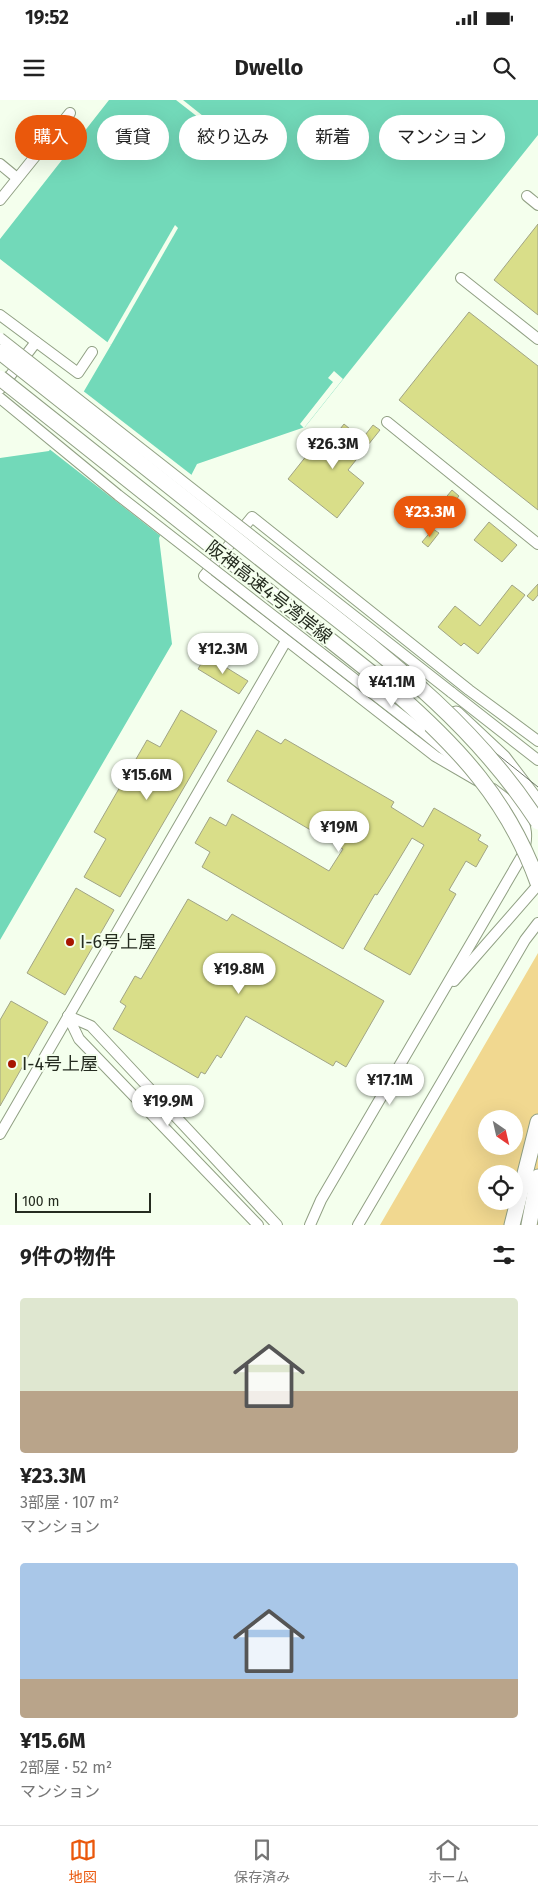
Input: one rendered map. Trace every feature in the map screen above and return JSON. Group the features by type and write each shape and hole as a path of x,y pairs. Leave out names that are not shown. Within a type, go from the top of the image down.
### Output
{"highway":[{"name":"阪神高速4号湾岸線","path":"0,352 406,674 493,747 517,774 538,804"},
{"name":"阪神高速4号湾岸線","path":"0,378 394,692 436,728 475,771 499,804 516,832 538,884"},
{"path":"406,674 490,756 517,789 538,822"},
{"path":"394,692 434,723 480,768 515,818 538,862"},
{"path":"512,1225 538,1122"},
{"path":"528,1225 538,1177"}],"street":[{"path":"0,200 70,113"},
{"path":"0,164 17,178"},
{"path":"527,196 538,205"},
{"path":"461,278 538,339"},
{"path":"0,315 78,373 92,352"},
{"path":"0,338 538,760"},
{"path":"0,389 36,342"},
{"path":"0,398 118,494 420,730 517,809 528,815 538,817"},
{"path":"387,422 538,544"},
{"path":"490,787 434,756 204,576 252,517 469,690 538,741"},
{"path":"0,1134 286,641"},
{"path":"310,1225 321,1200 522,856 528,834 523,818 517,809"},
{"path":"437,1000 538,884"},
{"path":"358,1225 526,940 538,923"},
{"path":"68,1016 79,1039 258,1225"},
{"path":"68,1016 91,1026 277,1225"}],"shaded area":[{"path":"109,100 538,100 538,135 305,427 197,464 159,538 172,644 0,940 0,458 49,451 111,345 0,259 0,239 62,160 87,160 87,128 97,115 97,160 169,160 169,115 97,115"},
{"path":"538,953 538,1225 380,1225"}],"pier":[{"path":"176,100 183,100 202,115 195,115"},
{"path":"175,225 178,228 111,345 107,343"},
{"path":"334,371 343,379 304,428 300,424 333,382 328,378"},
{"path":"82,390 193,476 162,537 48,448"}],"building":[{"path":"538,224 538,315 494,280"},
{"path":"469,312 538,366 538,510 399,400"},
{"path":"344,424 362,439 373,425 380,430 348,470 364,483 337,518 288,479 315,445 323,451"},
{"path":"452,490 459,496 436,523 429,518"},
{"path":"489,522 517,545 502,562 474,540"},
{"path":"433,529 439,533 428,547 422,542"},
{"path":"538,584 538,595 533,601 527,596"},
{"path":"512,585 525,595 478,654 464,643 461,646 438,627 455,606 480,626"},
{"path":"206,655 248,681 239,694 198,669"},
{"path":"181,710 217,731 120,897 84,877 106,839 94,832 147,740 160,747"},
{"path":"257,730 281,744 285,739 394,802 391,807 423,827 434,808 481,835 478,840 488,846 476,867 466,861 449,890 456,894 410,975 364,949 424,845 412,838 377,895 375,894 343,949 202,867 210,852 195,843 210,817 226,826 232,814 329,871 343,849 227,781"},
{"name":"I-6号上屋","path":"76,888 114,910 65,995 27,973"},
{"path":"188,899 227,921 232,914 384,1001 346,1067 336,1061 333,1066 246,1016 221,1058 217,1055 205,1074 201,1072 198,1078 113,1029 126,1006 120,1002 135,976 141,979"},
{"name":"I-4号上屋","path":"11,1001 48,1022 0,1106 0,1020"}],"tram line":[{"path":"0,360 222,533 538,787"}],"place":[{"name":"I-6号上屋","path":"70,942"},
{"name":"I-4号上屋","path":"12,1064"}]}
